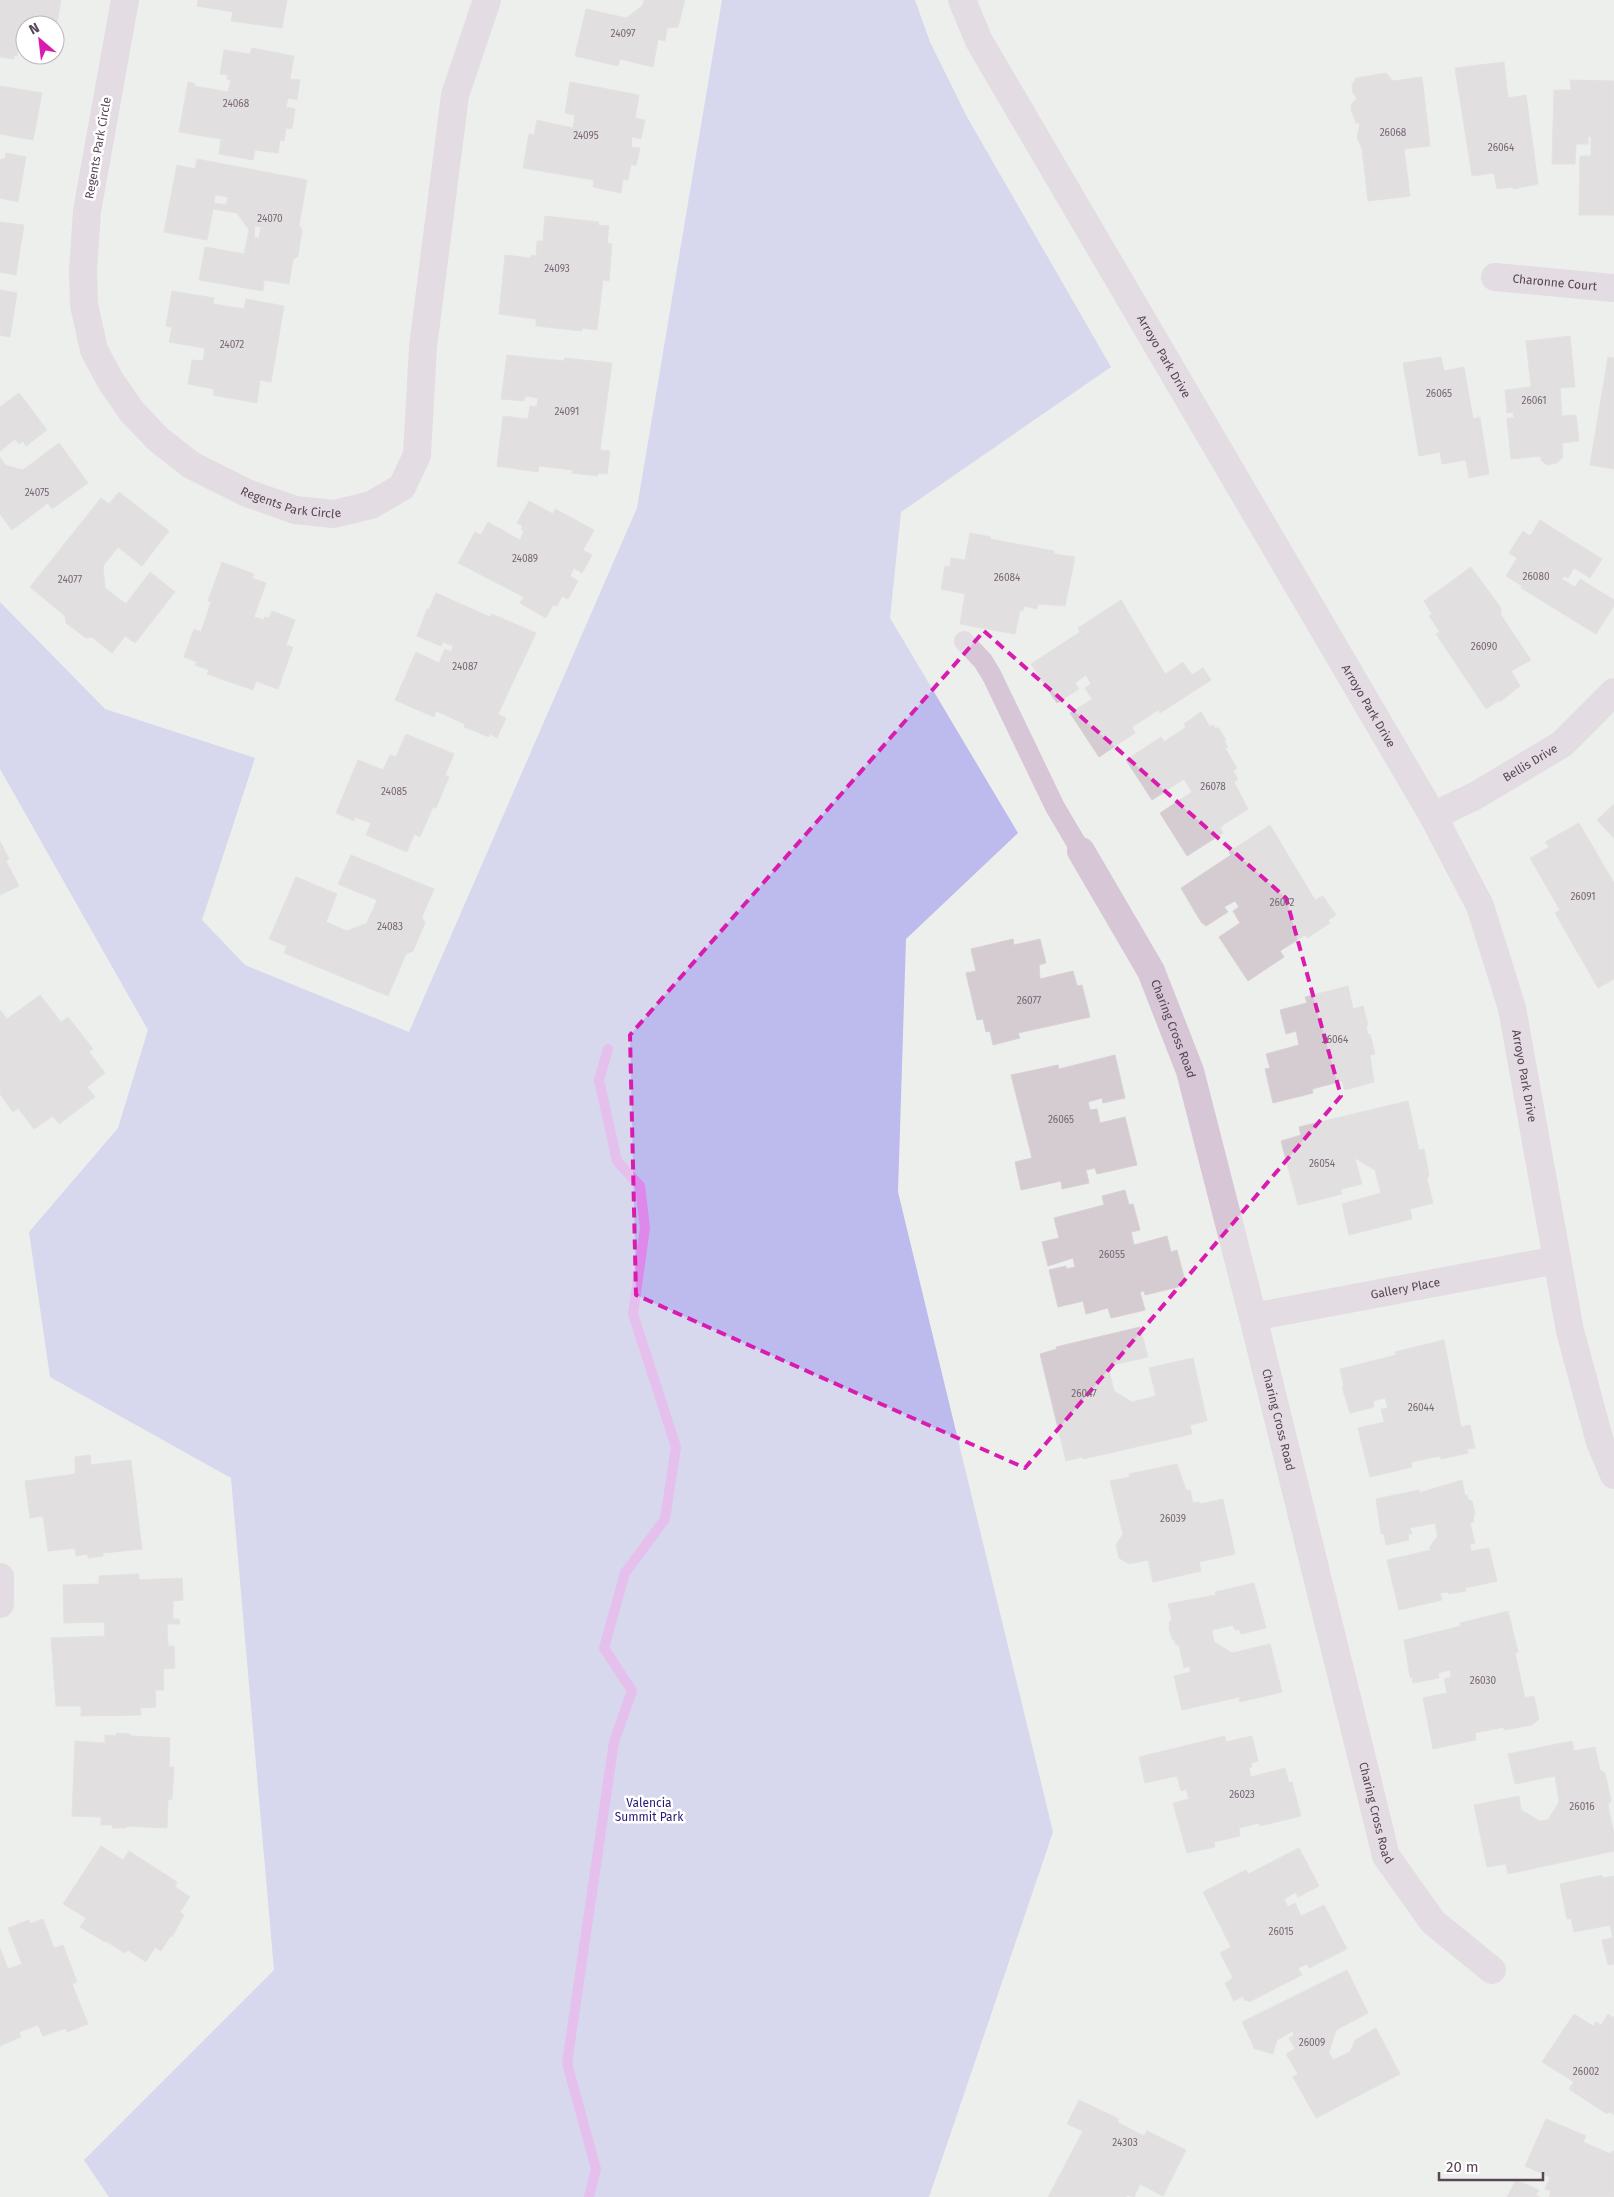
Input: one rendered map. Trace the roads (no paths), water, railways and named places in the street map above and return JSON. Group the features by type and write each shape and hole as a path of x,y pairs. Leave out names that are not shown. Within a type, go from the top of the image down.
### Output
{"street":[{"name":"Regents Park Circle","path":"124,0 86,221 82,270 84,305 94,350 110,380 132,412 158,439 191,465 247,493 295,510 334,514 371,505 402,487 417,455 423,347 455,95 487,0"},
{"name":"Arroyo Park Drive","path":"962,0 979,41 1433,816 1480,906 1512,1008 1573,1341 1600,1442 1614,1475"},
{"name":"Charonne Court","path":"1495,278 1614,288"},
{"name":"Bellis Drive","path":"1433,816 1475,796 1562,744 1614,692"},
{"name":"Charing Cross Road","path":"1081,851 1151,971 1190,1071 1253,1317 1386,1856 1433,1922 1492,1970"},
{"name":"Gallery Place","path":"1253,1317 1557,1260"},
{"path":"0,1577 0,1604"}],"lane":[{"path":"964,641 983,661 992,676 1055,807 1081,851"}],"waterway":[{"path":"589,2197 596,2169 567,2063 614,1742 632,1691 604,1648 625,1573 665,1519 676,1447 633,1314 645,1228 640,1186 617,1161 599,1080 608,1049"}],"park label":[{"name":"Valencia Summit Park","path":"649,1810"}]}
